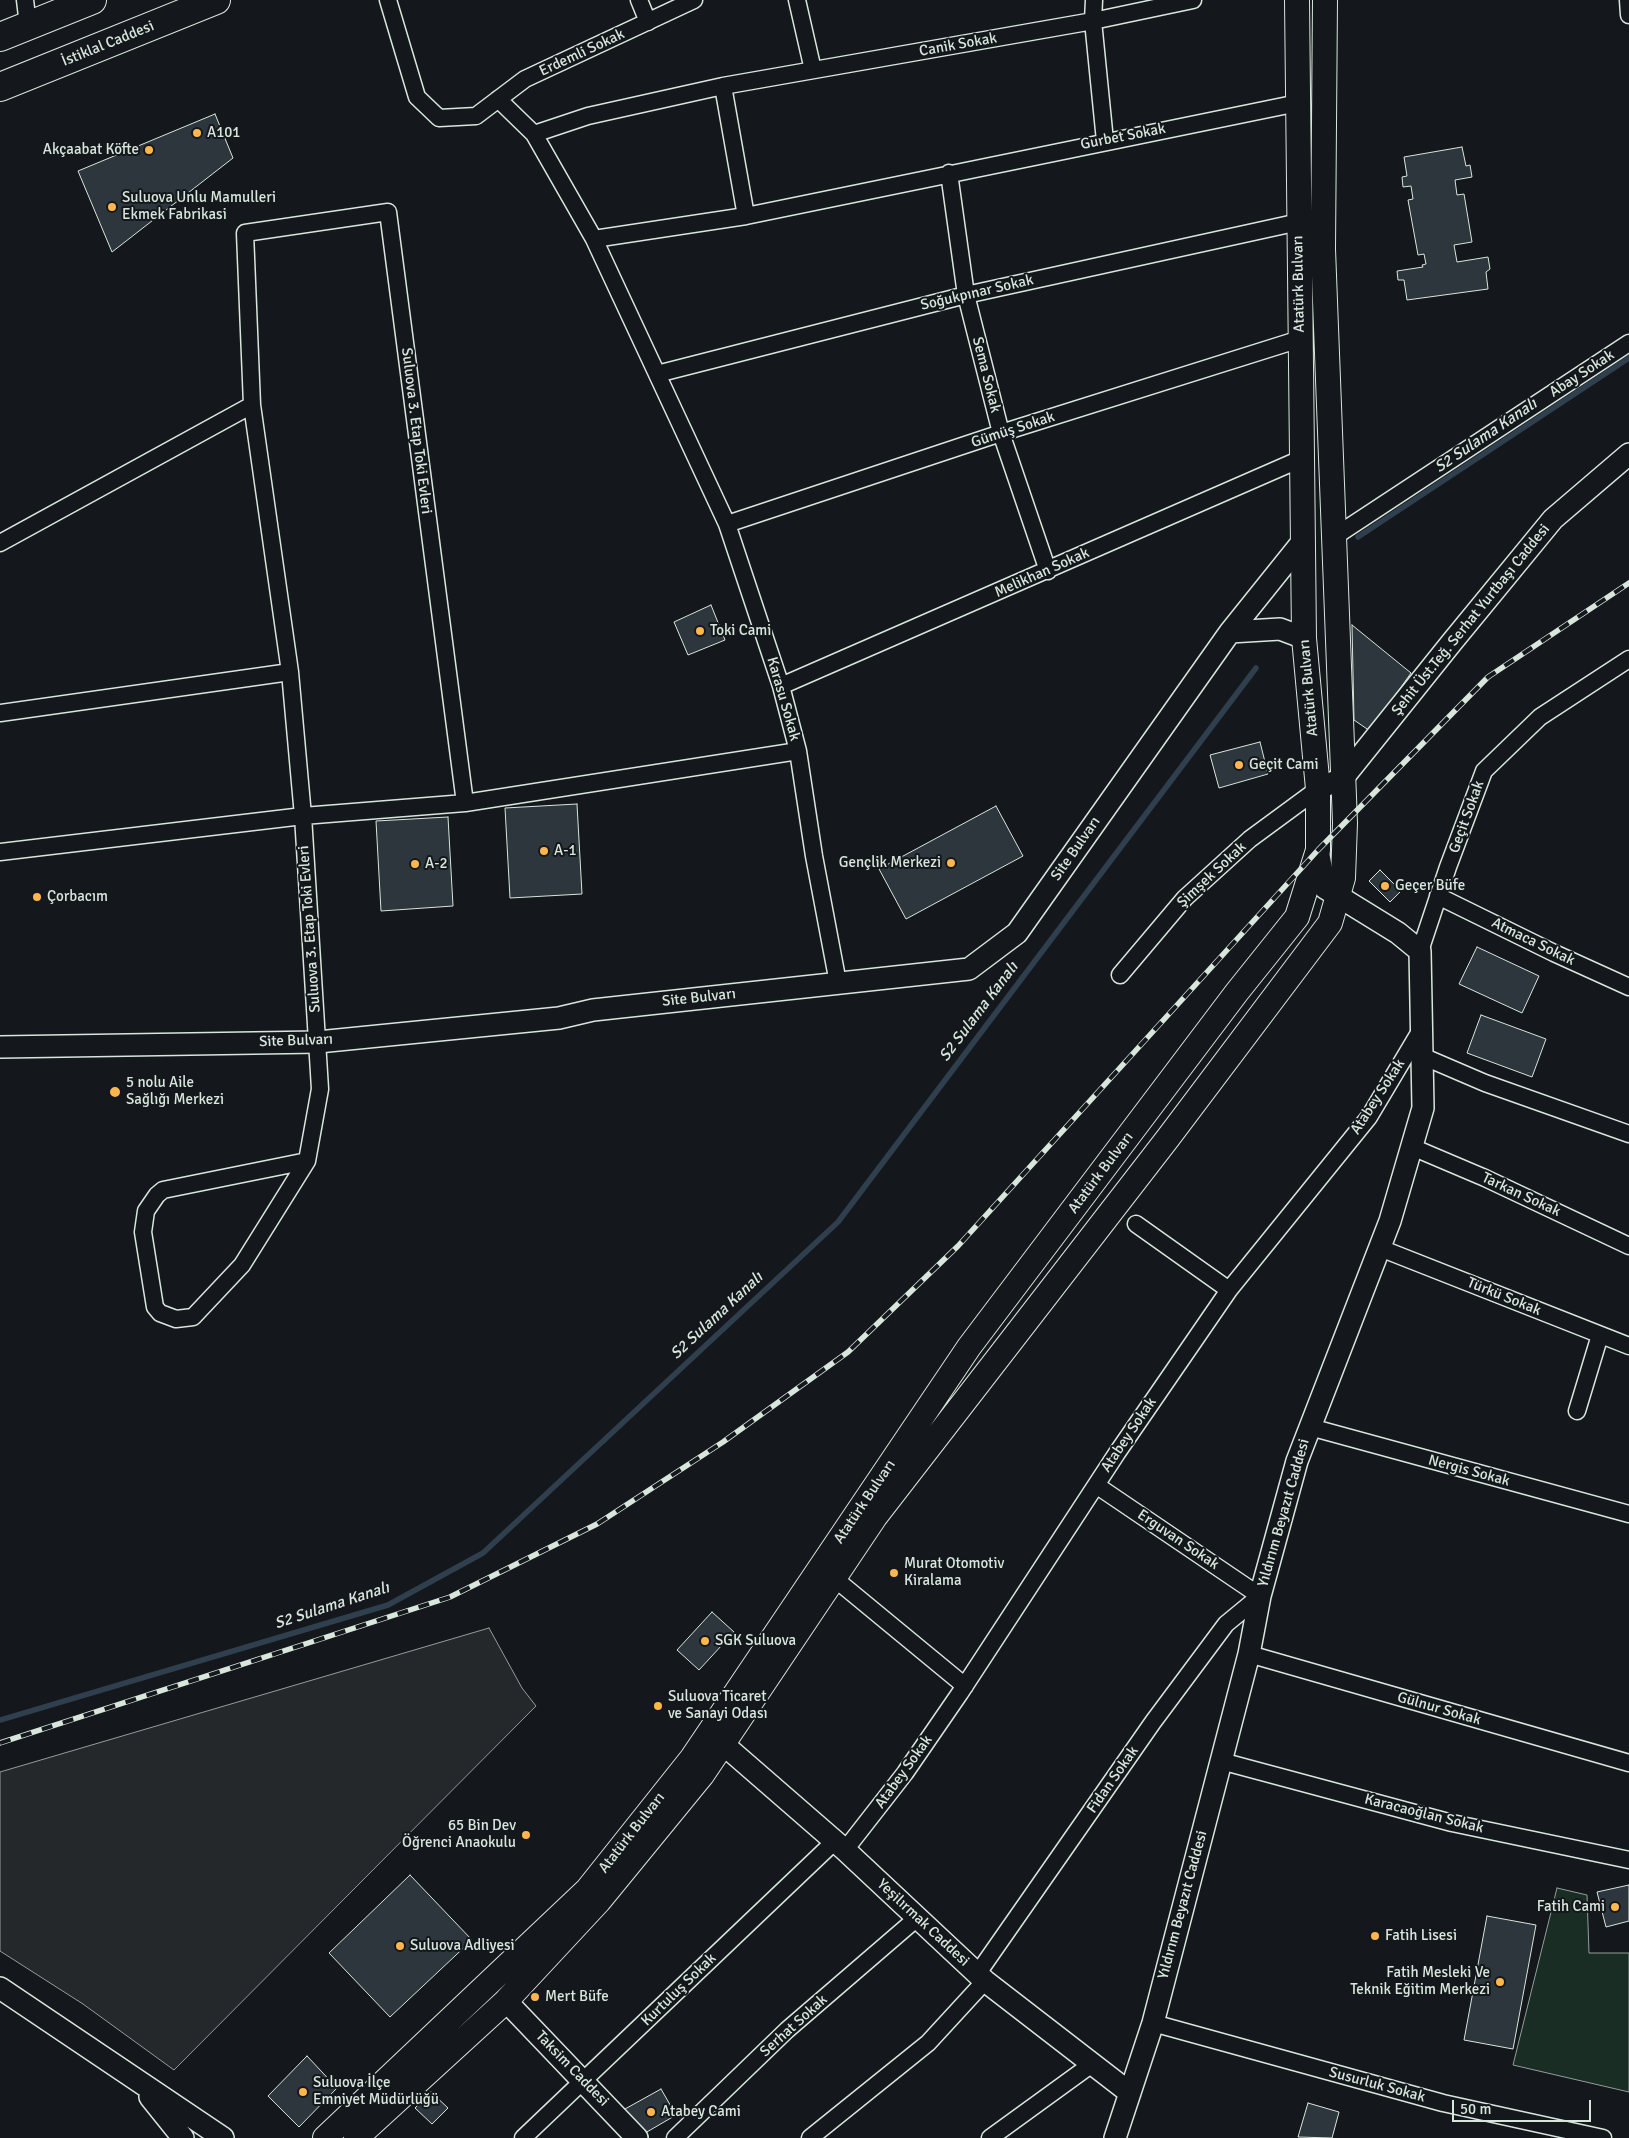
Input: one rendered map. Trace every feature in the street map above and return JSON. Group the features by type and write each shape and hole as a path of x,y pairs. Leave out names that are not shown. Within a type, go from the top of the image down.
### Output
{"highway":[{"path":"0,37 27,13 92,0"},
{"name":"İstiklal Caddesi","path":"0,87 216,0"}],"main road":[{"name":"Atatürk Bulvarı","path":"356,2138 506,2001 599,1901 702,1775 715,1739 969,1348 1231,1000 1297,917 1318,850 1318,789 1304,638 1297,0"},
{"name":"Atatürk Bulvarı","path":"325,2138 587,1890 715,1739 834,1578 875,1517 1330,923 1343,878 1343,778 1323,250 1324,0"}],"street":[{"name":"Erdemli Sokak","path":"388,0 417,97 438,118 476,116 525,79 694,0"},
{"path":"639,0 648,22"},
{"path":"797,0 813,70"},
{"path":"1094,0 1104,141"},
{"name":"Canik Sokak","path":"534,134 588,116 723,86 1094,21 1193,0"},
{"path":"1628,0 1629,15"},
{"path":"723,86 746,216"},
{"name":"Karasu Sokak","path":"498,99 534,134 594,238 727,524 781,686 798,751 814,856 838,983"},
{"name":"Gurbet Sokak","path":"594,238 746,216 1104,141 1298,103"},
{"name":"Sema Sokak","path":"949,173 966,294 1000,433 1048,571"},
{"name":"Suluova 3. Etap Toki Evleri","path":"307,1161 163,1190 157,1195 146,1211 143,1232 155,1307 160,1313 176,1320 193,1317 242,1265 307,1161 320,1089 303,816 290,672 252,405 245,233 388,212 465,803"},
{"name":"Soğukpınar Sokak","path":"657,374 966,294 1299,222"},
{"name":"Gümüş Sokak","path":"727,524 1000,433 1300,339"},
{"name":"Abay Sokak","path":"1334,537 1629,344"},
{"path":"0,543 252,405"},
{"name":"Şehit Üst.Teğ. Serhat Yurtbaşı Caddesi","path":"1318,789 1343,778 1553,519 1629,454"},
{"name":"Melikhan Sokak","path":"781,686 1303,458"},
{"name":"Site Bulvarı","path":"0,1047 318,1042 559,1018 593,1010 969,970 1017,933 1230,632 1303,541"},
{"path":"1230,632 1280,629 1304,638"},
{"name":"Geçit Sokak","path":"1420,951 1484,771 1540,717 1629,659"},
{"path":"0,713 290,672"},
{"path":"0,852 303,816 465,803 798,751"},
{"name":"Şimşek Sokak","path":"1120,975 1185,898 1250,839 1318,789"},
{"path":"1318,850 1324,888 1398,933 1420,951"},
{"name":"Atmaca Sokak","path":"1438,896 1554,953 1629,987"},
{"name":"Yıldırım Beyazıt Caddesi","path":"1118,2137 1153,2023 1249,1654 1260,1596 1297,1461 1390,1222 1423,1108 1420,951"},
{"name":"Atabey Sokak","path":"840,1846 905,1773 965,1686 1096,1485 1229,1290 1368,1116 1422,1027"},
{"path":"1422,1056 1485,1083 1629,1134"},
{"name":"Tarkan Sokak","path":"1412,1147 1485,1178 1629,1246"},
{"path":"1136,1224 1229,1290"},
{"name":"Türkü Sokak","path":"1380,1248 1629,1346"},
{"path":"1578,1411 1600,1335"},
{"name":"Nergis Sokak","path":"1310,1427 1629,1514"},
{"name":"Erguvan Sokak","path":"1096,1485 1260,1596"},
{"path":"834,1578 965,1686"},
{"name":"Fidan Sokak","path":"810,2138 928,2043 981,1977 1153,1722 1226,1624 1260,1596"},
{"name":"Gülnur Sokak","path":"1249,1654 1629,1763"},
{"name":"Yeşilırmak Caddesi","path":"715,1739 840,1846 981,1977 1130,2093"},
{"name":"Karacaoğlan Sokak","path":"1221,1761 1452,1823 1629,1860"},
{"name":"Kurtuluş Sokak","path":"523,2138 840,1846"},
{"name":"Serhat Sokak","path":"675,2138 787,2030 917,1918"},
{"path":"0,1988 223,2138"},
{"name":"Taksim Caddesi","path":"506,2001 637,2138"},
{"name":"Susurluk Sokak","path":"1153,2023 1443,2103 1603,2138"},
{"path":"990,2138 1092,2064"},
{"path":"136,2079 183,2138"}],"green space":[{"path":"1557,1888 1587,1895 1589,1953 1629,1953 1629,2092 1513,2065"}],"shaded area":[{"path":"489,1628 522,1688 536,1706 174,2070 83,2004 0,1951 0,1772"}],"building":[{"path":"215,114 233,158 112,252 78,171"},
{"path":"1462,147 1466,166 1470,165 1472,177 1455,180 1457,195 1464,194 1472,242 1454,245 1457,262 1488,257 1490,269 1486,272 1488,289 1407,300 1404,280 1398,280 1397,271 1423,267 1422,265 1426,264 1424,254 1418,255 1408,200 1413,199 1411,186 1403,187 1402,177 1407,176 1404,157"},
{"name":"Toki Cami","path":"711,605 725,640 688,655 674,622"},
{"path":"1352,625 1411,673 1370,731 1354,720"},
{"name":"Geçit Cami","path":"1260,742 1268,774 1219,788 1210,755"},
{"name":"A-1","path":"577,804 582,894 510,898 505,808"},
{"name":"Gençlik Merkezi","path":"996,806 1023,856 906,919 879,869"},
{"name":"A-2","path":"448,817 453,906 381,911 376,821"},
{"name":"Geçer Büfe","path":"1380,870 1401,891 1390,902 1369,881"},
{"path":"1477,947 1539,976 1522,1013 1459,984"},
{"path":"1481,1015 1546,1039 1532,1077 1467,1053"},
{"name":"SGK Suluova","path":"712,1612 734,1632 699,1670 677,1650"},
{"name":"Suluova Adliyesi","path":"410,1875 472,1940 390,2017 329,1953"},
{"name":"Fatih Cami","path":"1629,1885 1629,1921 1606,1927 1597,1892"},
{"name":"Fatih Mesleki Ve Teknik Eğitim Merkezi","path":"1487,1916 1536,1925 1513,2049 1464,2040"},
{"name":"Suluova İlçe Emniyet Müdürlüğü","path":"307,2056 337,2088 299,2127 268,2096"},
{"name":"Atabey Cami","path":"661,2089 676,2115 640,2136 625,2109"},
{"path":"431,2092 448,2108 432,2124 415,2108"},
{"path":"1308,2103 1339,2112 1332,2138 1298,2137"}],"waterway":[{"name":"S2 Sulama Kanalı","path":"1358,537 1629,358"},
{"name":"S2 Sulama Kanalı","path":"0,1720 388,1605 483,1553 838,1222 1256,668"}],"railway":[{"path":"0,1743 450,1597 597,1524 723,1442 848,1352 958,1246 1318,850 1488,677 1629,583"}],"place":[{"name":"A101","path":"197,133"},
{"name":"Akçaabat Köfte","path":"149,150"},
{"name":"Suluova Unlu Mamulleri Ekmek Fabrikasi","path":"112,207"},
{"name":"Toki Cami","path":"700,631"},
{"name":"Geçit Cami","path":"1239,765"},
{"name":"A-1","path":"544,851"},
{"name":"Gençlik Merkezi","path":"951,863"},
{"name":"A-2","path":"415,864"},
{"name":"Geçer Büfe","path":"1385,886"},
{"name":"Çorbacım","path":"37,897"},
{"name":"5 nolu Aile Sağlığı Merkezi","path":"115,1092"},
{"name":"Murat Otomotiv Kiralama","path":"894,1573"},
{"name":"SGK Suluova","path":"705,1641"},
{"name":"Suluova Ticaret ve Sanayi Odası","path":"658,1706"},
{"name":"65 Bin Dev Öğrenci Anaokulu","path":"526,1835"},
{"name":"Fatih Cami","path":"1615,1907"},
{"name":"Fatih Lisesi","path":"1375,1936"},
{"name":"Suluova Adliyesi","path":"400,1946"},
{"name":"Fatih Mesleki Ve Teknik Eğitim Merkezi","path":"1500,1982"},
{"name":"Mert Büfe","path":"535,1997"},
{"name":"Suluova İlçe Emniyet Müdürlüğü","path":"303,2092"},
{"name":"Atabey Cami","path":"651,2112"}]}
